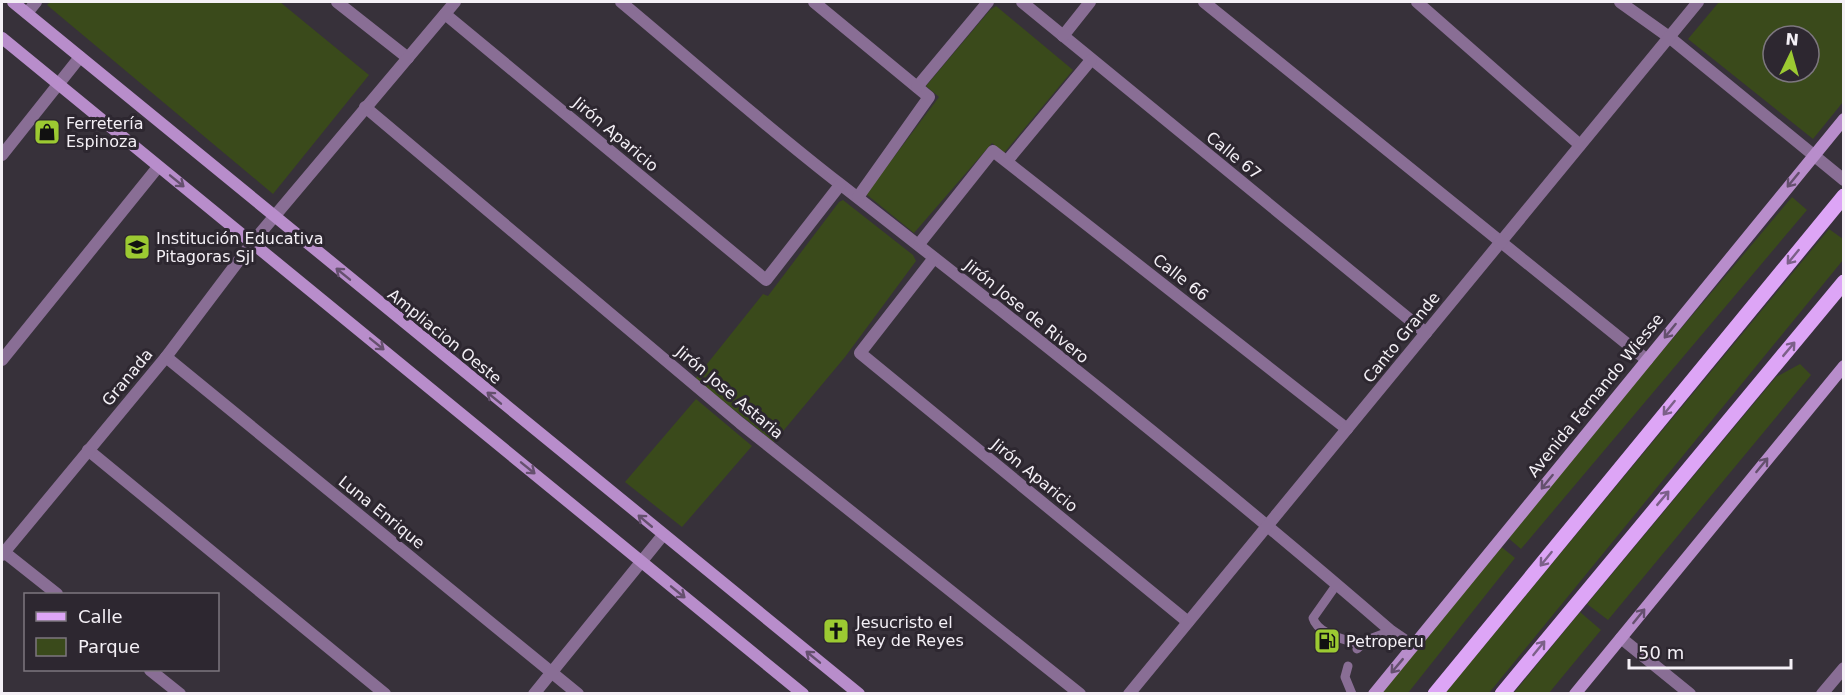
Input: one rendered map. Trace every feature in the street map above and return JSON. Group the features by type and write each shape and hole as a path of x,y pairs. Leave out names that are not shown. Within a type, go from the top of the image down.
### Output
{"main road":[{"name":"Ampliacion Oeste","path":"13,2 274,218 859,693"},
{"path":"2,38 803,693"},
{"name":"Avenida Fernando Wiesse","path":"1374,693 1844,118"},
{"path":"1435,693 1844,196"},
{"path":"1502,693 1844,282"},
{"path":"1575,693 1844,366"}],"street":[{"path":"27,13 36,2"},
{"path":"338,2 408,58"},
{"name":"Granada","path":"3,554 166,357 252,243 364,107 455,2"},
{"name":"Jirón Jose de Rivero","path":"621,2 840,185 919,244 1268,525 1391,631 1413,646"},
{"path":"814,2 929,97 858,197"},
{"path":"917,87 988,2"},
{"path":"1062,36 1090,2"},
{"path":"1204,2 1647,360"},
{"path":"1417,2 1580,145"},
{"path":"1620,2 1669,37 1844,180"},
{"name":"Canto Grande","path":"1130,693 1698,2"},
{"name":"Calle 67","path":"1030,4 1062,36 1426,333"},
{"name":"Jirón Aparicio","path":"445,14 766,280 840,185"},
{"path":"2,155 80,57"},
{"path":"1007,161 1091,60"},
{"name":"Jirón Jose Astaria","path":"364,107 740,423 1080,693"},
{"name":"Calle 66","path":"919,244 993,151 1347,429"},
{"path":"2,360 159,167"},
{"name":"Jirón Aparicio","path":"934,258 860,353 1188,622"},
{"name":"Luna Enrique","path":"166,357 578,693"},
{"path":"88,450 385,693"},
{"path":"534,693 663,535"},
{"path":"3,554 56,593"},
{"path":"1621,638 1690,693"},
{"path":"152,671 180,693"},
{"path":"1822,693 1842,673"}],"lane":[{"path":"1337,584 1313,618 1323,630 1359,647 1391,631"},
{"path":"1348,666 1345,677 1352,693"}],"green space":[{"path":"50,2 280,2 369,75 273,194 47,5"},
{"path":"1719,2 1843,2 1843,102 1813,139 1688,39"},
{"path":"996,6 1073,70 1004,153 992,143 914,233 866,194 939,97 926,86 990,10"},
{"path":"1792,197 1807,210 1521,549 1506,536"},
{"path":"843,200 913,255 916,261 845,357 774,442 695,379 763,294 768,296 839,202"},
{"path":"1829,229 1843,239 1843,260 1489,693 1444,694"},
{"path":"1800,364 1811,375 1608,620 1587,604 1776,377"},
{"path":"696,399 752,446 682,527 625,482"},
{"path":"1499,545 1515,558 1408,693 1381,694"},
{"path":"1580,612 1601,630 1549,693 1513,694"}],"place":[{"name":"Ferretería Espinoza","path":"47,132"},
{"name":"Institución Educativa Pitagoras Sjl","path":"137,247"},
{"name":"Jesucristo el Rey de Reyes","path":"836,631"},
{"name":"Petroperu","path":"1327,641"}]}
